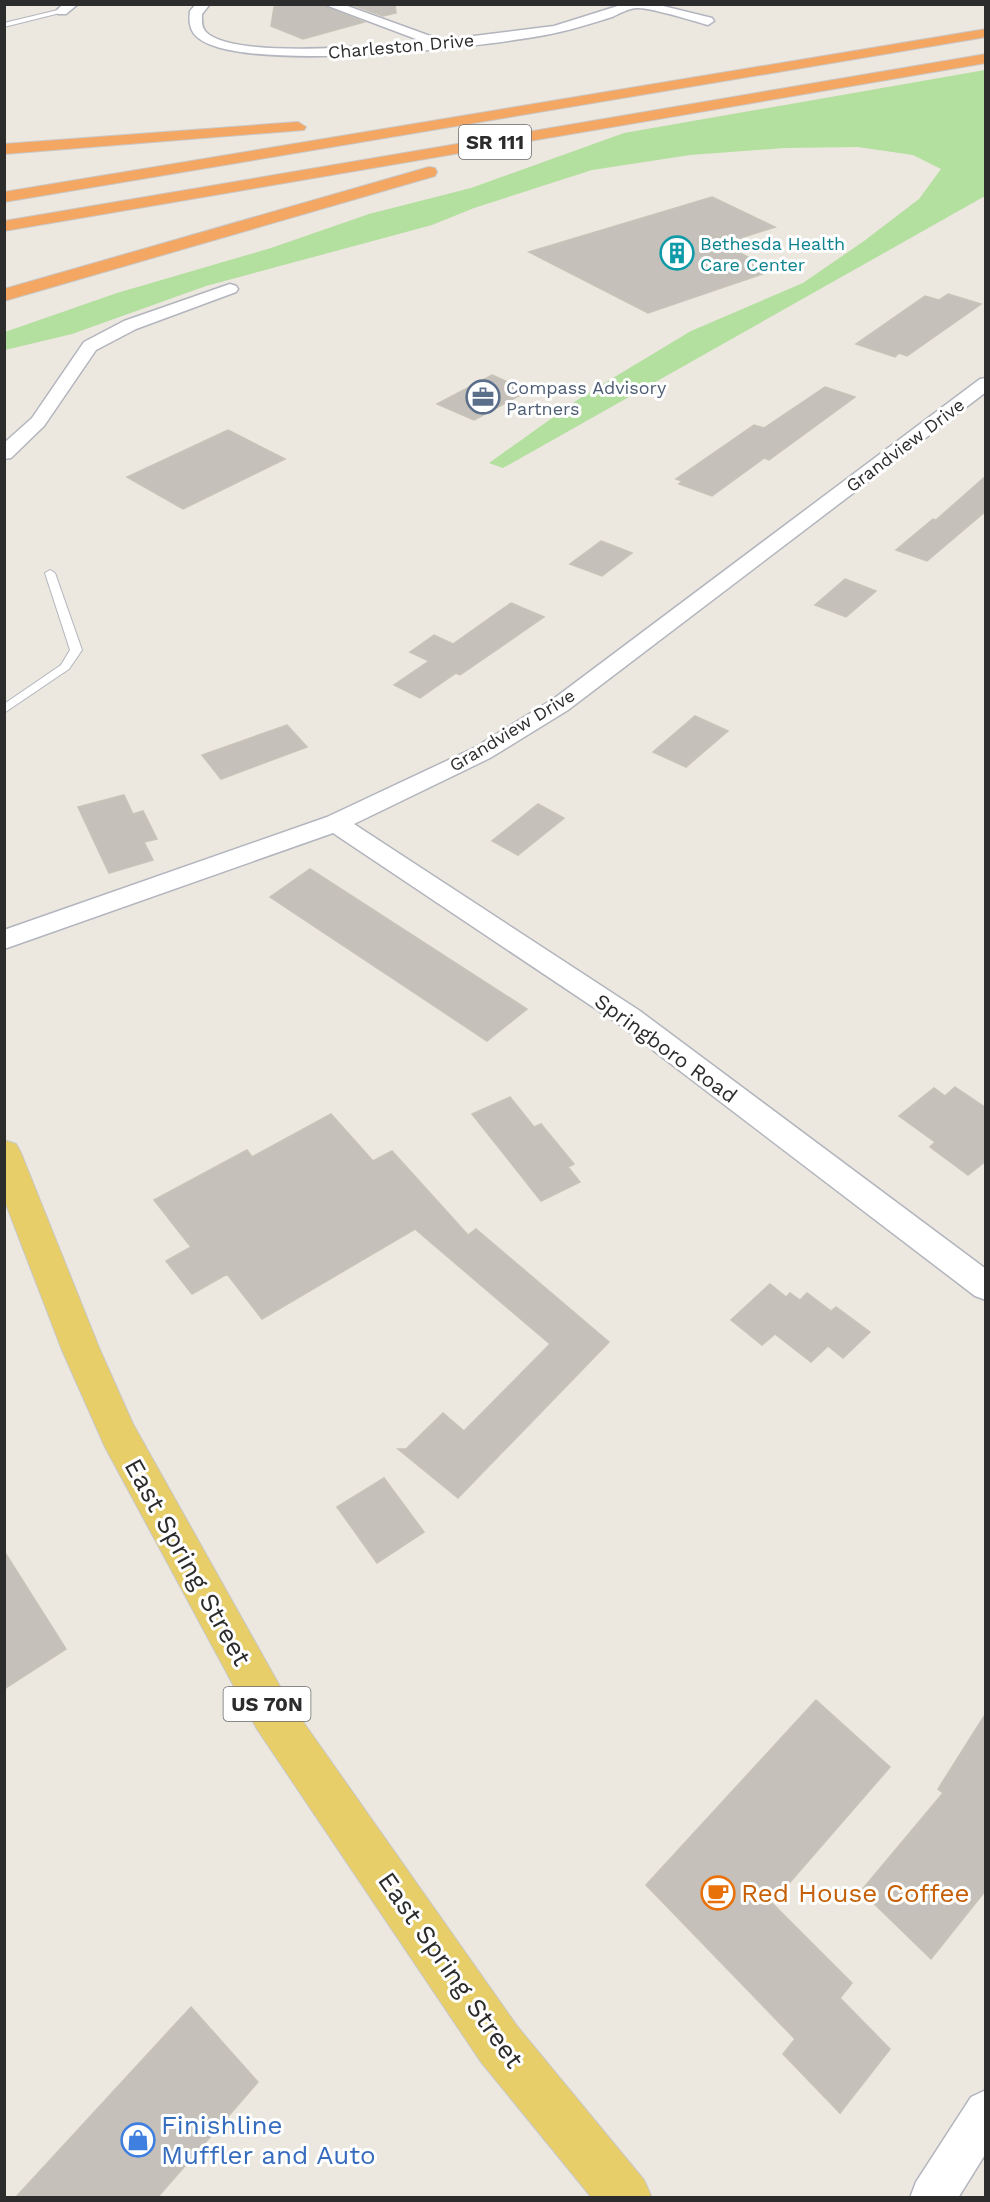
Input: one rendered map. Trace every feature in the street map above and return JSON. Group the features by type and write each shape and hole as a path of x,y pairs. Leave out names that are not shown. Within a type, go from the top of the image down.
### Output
{"highway":[{"name":"SR 111","path":"4,197 986,33"},
{"name":"SR 111","path":"4,226 986,58"},
{"path":"358,122 699,81"},
{"path":"4,295 416,176 513,151 795,91"},
{"path":"4,149 313,126"}],"main road":[{"name":"East Spring Street","path":"4,1153 81,1350 119,1436 272,1714 499,2044 626,2198"}],"street":[{"name":"Charleston Drive","path":"204,4 196,11 195,23 202,36 234,48 266,52 312,53 436,43 553,30 637,4"},
{"path":"329,4 436,43"},
{"path":"637,4 708,21"},
{"path":"4,454 38,422 90,346 130,325 230,289"},
{"name":"Grandview Drive","path":"4,940 336,823 482,753 560,705 986,383"},
{"name":"Springboro Road","path":"336,823 630,1018 986,1287"},
{"path":"932,2198 986,2112"}],"lane":[{"path":"4,25 67,8"},
{"path":"4,710 65,668 76,650 50,573"}],"green space":[{"path":"985,70 985,196 503,468 489,463 583,396 691,331 803,283 919,199 941,169 913,155 858,147 784,148 690,155 592,170 474,208 432,225 206,286 72,334 5,350 5,332 117,293 271,248 369,214 471,188 624,133"}],"building":[{"path":"284,4 321,4 364,22 303,39 271,26 274,7"},
{"path":"350,4 395,4 396,13 383,16"},
{"name":"Bethesda Health Care Center","path":"712,197 775,227 722,244 774,270 648,313 529,252"},
{"path":"948,294 981,304 907,356 899,353 895,357 856,344 925,296 939,300"},
{"name":"Compass Advisory Partners","path":"492,375 528,391 474,420 437,404"},
{"path":"825,387 855,397 769,460 764,458 712,496 679,484 682,481 676,479 754,425 764,428"},
{"path":"228,430 285,459 183,509 127,477"},
{"path":"986,476 986,511 927,561 896,550 933,519 936,520"},
{"path":"601,541 632,553 602,576 570,564"},
{"path":"845,579 876,591 846,617 815,605"},
{"path":"511,603 544,617 460,675 456,673 420,698 394,685 429,661 410,652 434,635 453,644"},
{"path":"695,716 728,731 686,767 653,752"},
{"path":"287,725 307,747 221,779 202,755"},
{"path":"124,795 133,814 143,811 157,839 144,842 153,860 109,873 78,807"},
{"path":"538,804 564,818 518,855 492,841"},
{"path":"310,869 527,1009 487,1041 270,897"},
{"path":"955,1087 986,1108 986,1161 968,1175 930,1147 935,1142 899,1116 934,1088 945,1096"},
{"path":"510,1097 534,1127 541,1124 574,1164 568,1167 580,1182 541,1201 472,1114"},
{"path":"331,1114 373,1161 392,1151 468,1235 476,1229 609,1342 458,1498 398,1449 406,1449 443,1413 464,1431 550,1344 415,1229 262,1319 227,1274 192,1294 166,1261 191,1247 154,1200 247,1150 252,1157"},
{"path":"770,1284 786,1297 790,1293 800,1300 807,1293 831,1311 836,1307 870,1332 843,1358 828,1346 811,1362 775,1334 762,1345 731,1320"},
{"path":"384,1478 424,1532 377,1563 337,1507"},
{"path":"4,1551 66,1649 4,1689"},
{"path":"816,1700 890,1767 772,1903 852,1983 840,1998 890,2049 840,2113 783,2054 795,2039 646,1885"},
{"path":"986,1713 986,1890 931,1959 861,1891 943,1793 938,1789"},
{"name":"Finishline Muffler and Auto","path":"191,2007 258,2082 157,2198 15,2198"}],"place":[{"name":"Bethesda Health Care Center","path":"677,253"},
{"name":"Compass Advisory Partners","path":"483,397"},
{"name":"Red House Coffee","path":"718,1893"},
{"name":"Finishline Muffler and Auto","path":"138,2140"}]}
